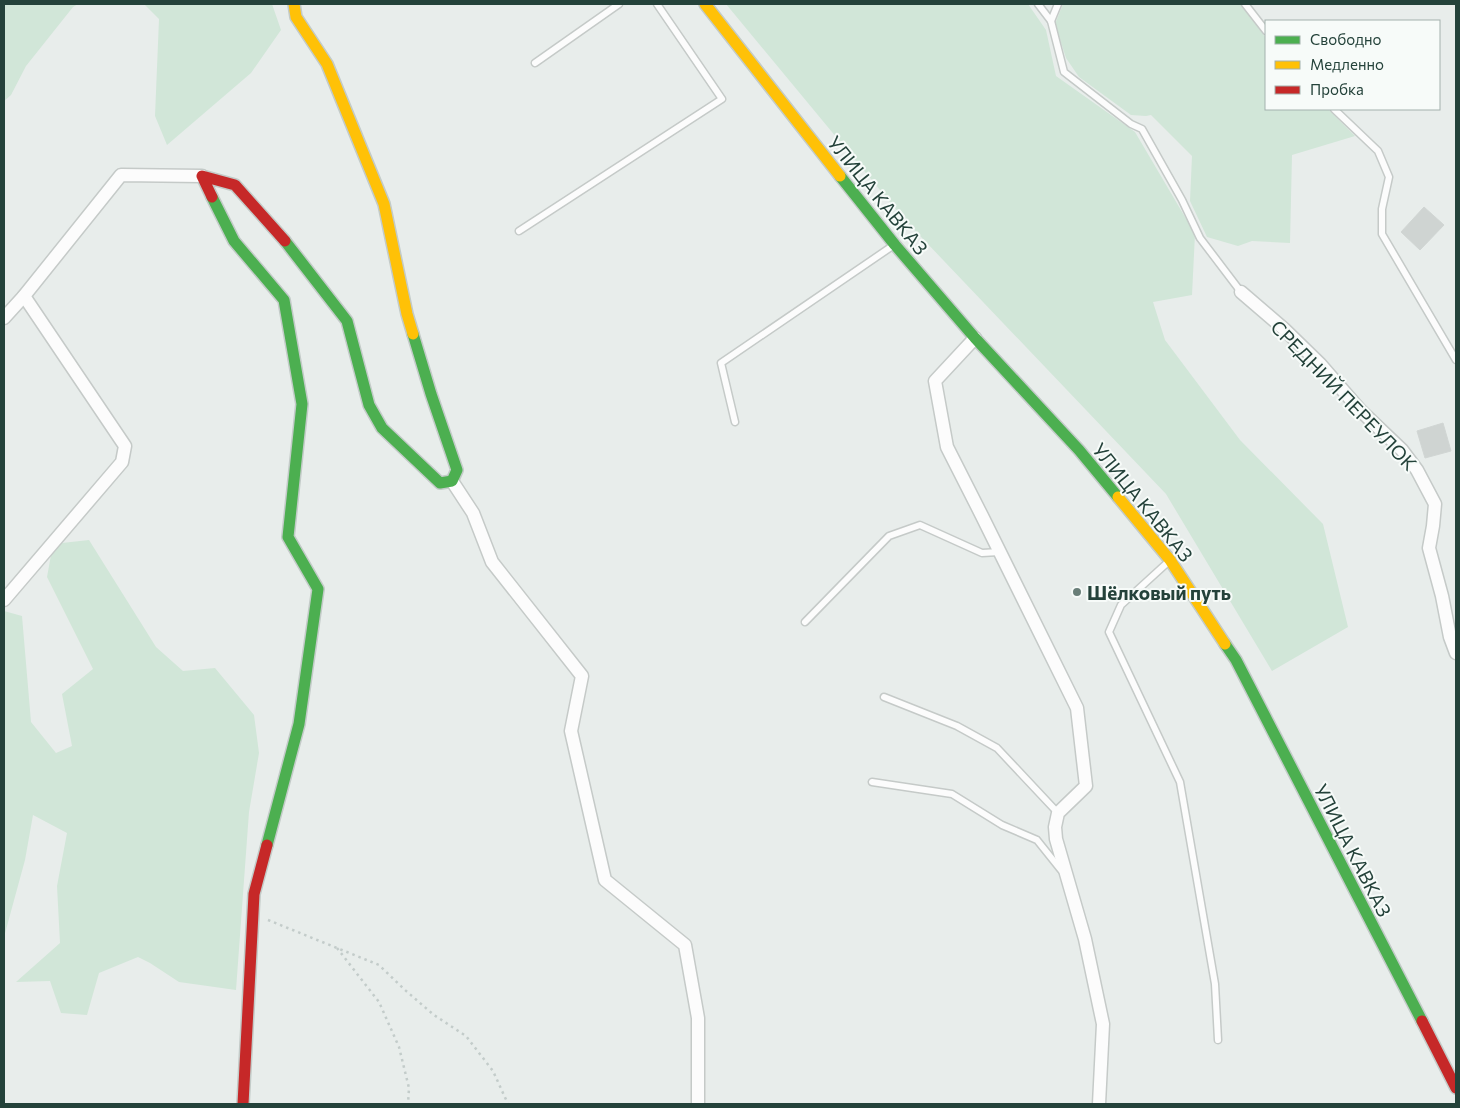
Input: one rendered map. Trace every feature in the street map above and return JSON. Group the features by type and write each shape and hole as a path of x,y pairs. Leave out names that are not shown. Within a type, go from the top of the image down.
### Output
{"main road":[{"path":"202,176 235,185 289,245 347,321 369,405 382,428 440,483 452,481 457,470 431,394 407,314 384,204 327,64 296,17 294,4"},
{"name":"УЛИЦА КАВКАЗ","path":"705,4 894,245 975,338 1079,450 1170,560 1236,660 1456,1088"},
{"path":"202,176 234,241 284,300 302,404 288,537 318,589 299,724 254,894 243,1104"}],"street":[{"path":"4,318 24,296 121,175 202,176"},
{"name":"СРЕДНИЙ ПЕРЕУЛОК","path":"1241,292 1284,328 1320,364 1360,410 1402,450 1418,470 1435,504 1429,548 1442,596 1450,637 1456,653"},
{"path":"4,600 122,462 125,446 24,296"},
{"path":"975,338 935,382 947,447 1077,708 1086,786 1058,813 1055,827 1056,839 1085,939 1103,1024 1099,1104"},
{"path":"452,481 473,513 492,562 582,676 571,731 605,880 685,944 698,1018 698,1104"}],"lane":[{"path":"535,63 619,4"},
{"path":"519,231 722,99 657,4"},
{"path":"1038,4 1051,21 1064,72 1131,124 1142,129 1182,200 1200,238 1241,292"},
{"path":"1051,21 1058,4"},
{"path":"1245,4 1265,30"},
{"path":"1335,110 1378,151 1389,177 1382,209 1382,234 1456,360"},
{"path":"736,422 721,363 894,245"},
{"path":"805,622 889,536 920,525 982,552 1000,552"},
{"path":"1170,560 1121,605 1109,632 1180,782 1215,984 1218,1040"},
{"path":"884,697 957,726 997,748 1058,813"},
{"path":"872,782 952,794 1002,824 1037,840 1067,878"}],"path":[{"path":"253,914 379,965 434,1015 466,1036 493,1071 508,1104"},
{"path":"336,947 379,1002 399,1047 409,1088 408,1104"}],"green space":[{"path":"4,4 78,4 73,7 26,66 11,95 4,101"},
{"path":"144,4 272,4 281,30 251,73 167,145 155,116 159,19"},
{"path":"726,4 1028,4 1046,30 1056,76 1135,132 1195,234 1192,295 1153,302 1165,340 1240,440 1323,524 1348,627 1272,671 1166,494 904,219"},
{"path":"1063,4 1240,4 1265,37 1265,110 1329,110 1355,136 1292,155 1290,243 1252,241 1238,246 1207,237 1190,201 1192,156 1151,115 1131,115 1079,77 1066,58 1055,24"},
{"path":"89,540 156,647 183,671 215,668 254,715 259,753 249,812 236,990 179,982 138,957 99,973 87,1015 61,1013 50,981 16,982 60,943 57,886 67,833 33,815 25,860 4,937 4,611 22,616 31,722 56,753 72,746 62,694 93,669 47,577 53,544"}],"building":[{"path":"1424,207 1444,225 1420,250 1401,232"},
{"path":"1443,423 1451,451 1425,458 1417,431"}],"traffic: fast":[{"path":"840,176 895,245 975,338 1079,450 1118,497"},
{"path":"212,197 234,241 284,300 302,404 288,537 318,589 299,724 267,845"},
{"path":"285,241 347,321 369,405 382,428 440,483 452,481 457,470 413,334"},
{"path":"1225,644 1236,660 1422,1021"}],"traffic: slow":[{"path":"294,4 296,17 327,64 384,204 407,314 413,334"},
{"path":"705,4 840,176"},
{"path":"1118,497 1170,560 1225,644"}],"traffic: jam":[{"path":"212,197 202,176 235,185 285,241"},
{"path":"243,1104 254,894 267,845"},
{"path":"1422,1021 1456,1088"}],"place":[{"name":"Шёлковый путь","path":"1077,592"}]}
